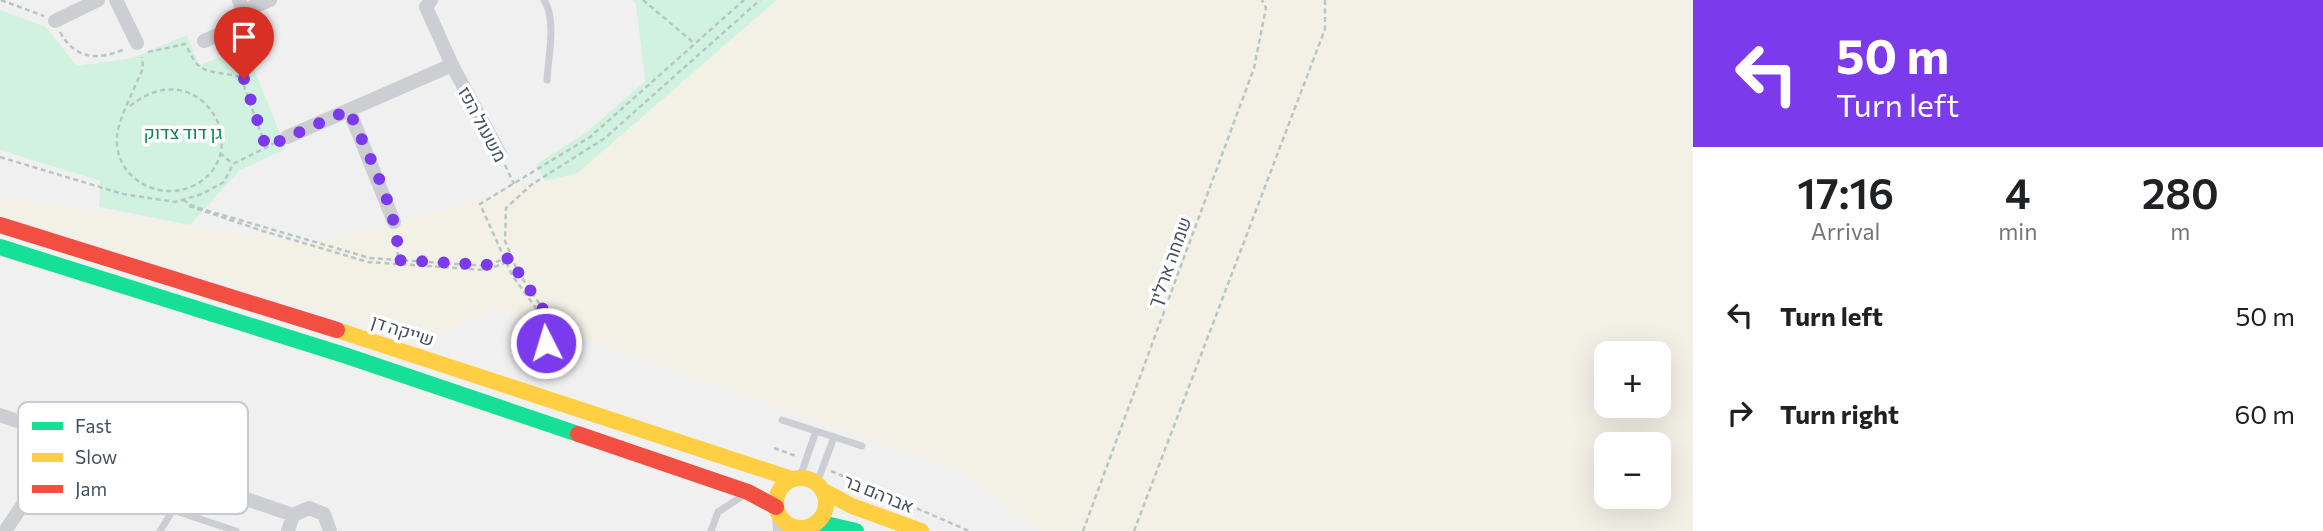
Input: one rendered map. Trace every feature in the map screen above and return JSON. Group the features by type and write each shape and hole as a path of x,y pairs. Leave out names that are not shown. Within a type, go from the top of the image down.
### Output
{"street":[{"path":"55,21 97,0"},
{"path":"116,0 137,43"},
{"path":"204,41 236,27 241,6 270,0"},
{"name":"משעול הפז","path":"430,0 426,7 452,65 499,154"},
{"name":"משעול הפז","path":"287,137 452,65"},
{"path":"349,110 394,222"},
{"name":"שייקה דן","path":"0,225 430,359 796,478"},
{"path":"0,247 344,355 748,492 778,518 792,526 856,531"},
{"path":"0,415 18,421"},
{"path":"778,518 779,490 796,478 820,487 825,507 810,526"},
{"name":"אברהם בר","path":"820,487 852,506 921,531"},
{"path":"248,500 293,515"},
{"path":"288,531 293,515 305,508 316,509 324,514 330,528 345,531"},
{"path":"5,531 18,512"}],"lane":[{"path":"544,0 548,6 550,31 547,80"},
{"path":"782,420 862,446"},
{"path":"796,478 816,431"},
{"path":"820,487 834,437"},
{"path":"711,531 718,512 748,492"},
{"path":"160,531 171,514"},
{"path":"185,514 236,531"}],"path":[{"path":"1,0 20,5 55,21 68,46 81,55 112,54 137,43"},
{"path":"643,0 694,44"},
{"path":"540,341 543,318 529,303 480,204 590,137 744,0"},
{"path":"546,343 549,318 518,272 505,241 506,208 531,184 605,138 760,0"},
{"name":"שמחה ארליך","path":"1083,531 1254,68 1266,8 1262,0"},
{"path":"1134,531 1325,29 1325,0"},
{"path":"224,33 244,79 266,147"},
{"path":"130,106 143,94 177,88 194,94 208,104 217,119 222,136 220,153 213,169 201,181 186,189 169,192 145,186 126,169 118,154 117,136 121,120 130,106 143,68 141,53 185,44 196,63 204,70 236,74 244,79"},
{"path":"0,156 143,199 182,200 224,182 233,164 287,137"},
{"path":"220,153 233,164"},
{"name":"משעול הפז","path":"499,154 514,184"},
{"path":"182,200 194,209 368,262 486,270 512,257"},
{"path":"182,200 195,207 370,258 486,265 506,260"},
{"path":"394,222 399,243 398,260 402,265"},
{"path":"835,473 969,531"}],"green space":[{"path":"632,0 777,0 578,173 546,181 535,165 587,132 645,81 636,4"},
{"name":"גן דוד צדוק","path":"0,10 46,27 77,66 132,58 187,35 199,65 246,48 286,149 240,170 190,225 99,207 100,181 0,150"}],"sand":[{"path":"777,0 1693,0 1693,531 1040,531 958,471 495,308 423,343 0,215 0,196 312,244 578,173"}],"traffic: fast":[{"path":"0,247 344,355 578,434"},
{"path":"817,522 856,531"}],"traffic: slow":[{"path":"337,330 792,479"},
{"path":"801,478 819,485 826,503 819,521 801,528 783,521 776,503 783,485 801,478"},
{"path":"822,490 852,506 921,531"}],"traffic: jam":[{"path":"0,225 337,330"},
{"path":"578,434 748,492 776,507"}],"route":[{"path":"244,79 266,147 349,110 394,222 399,243 398,260 486,265 512,257 518,272 549,318 546,343"}]}
